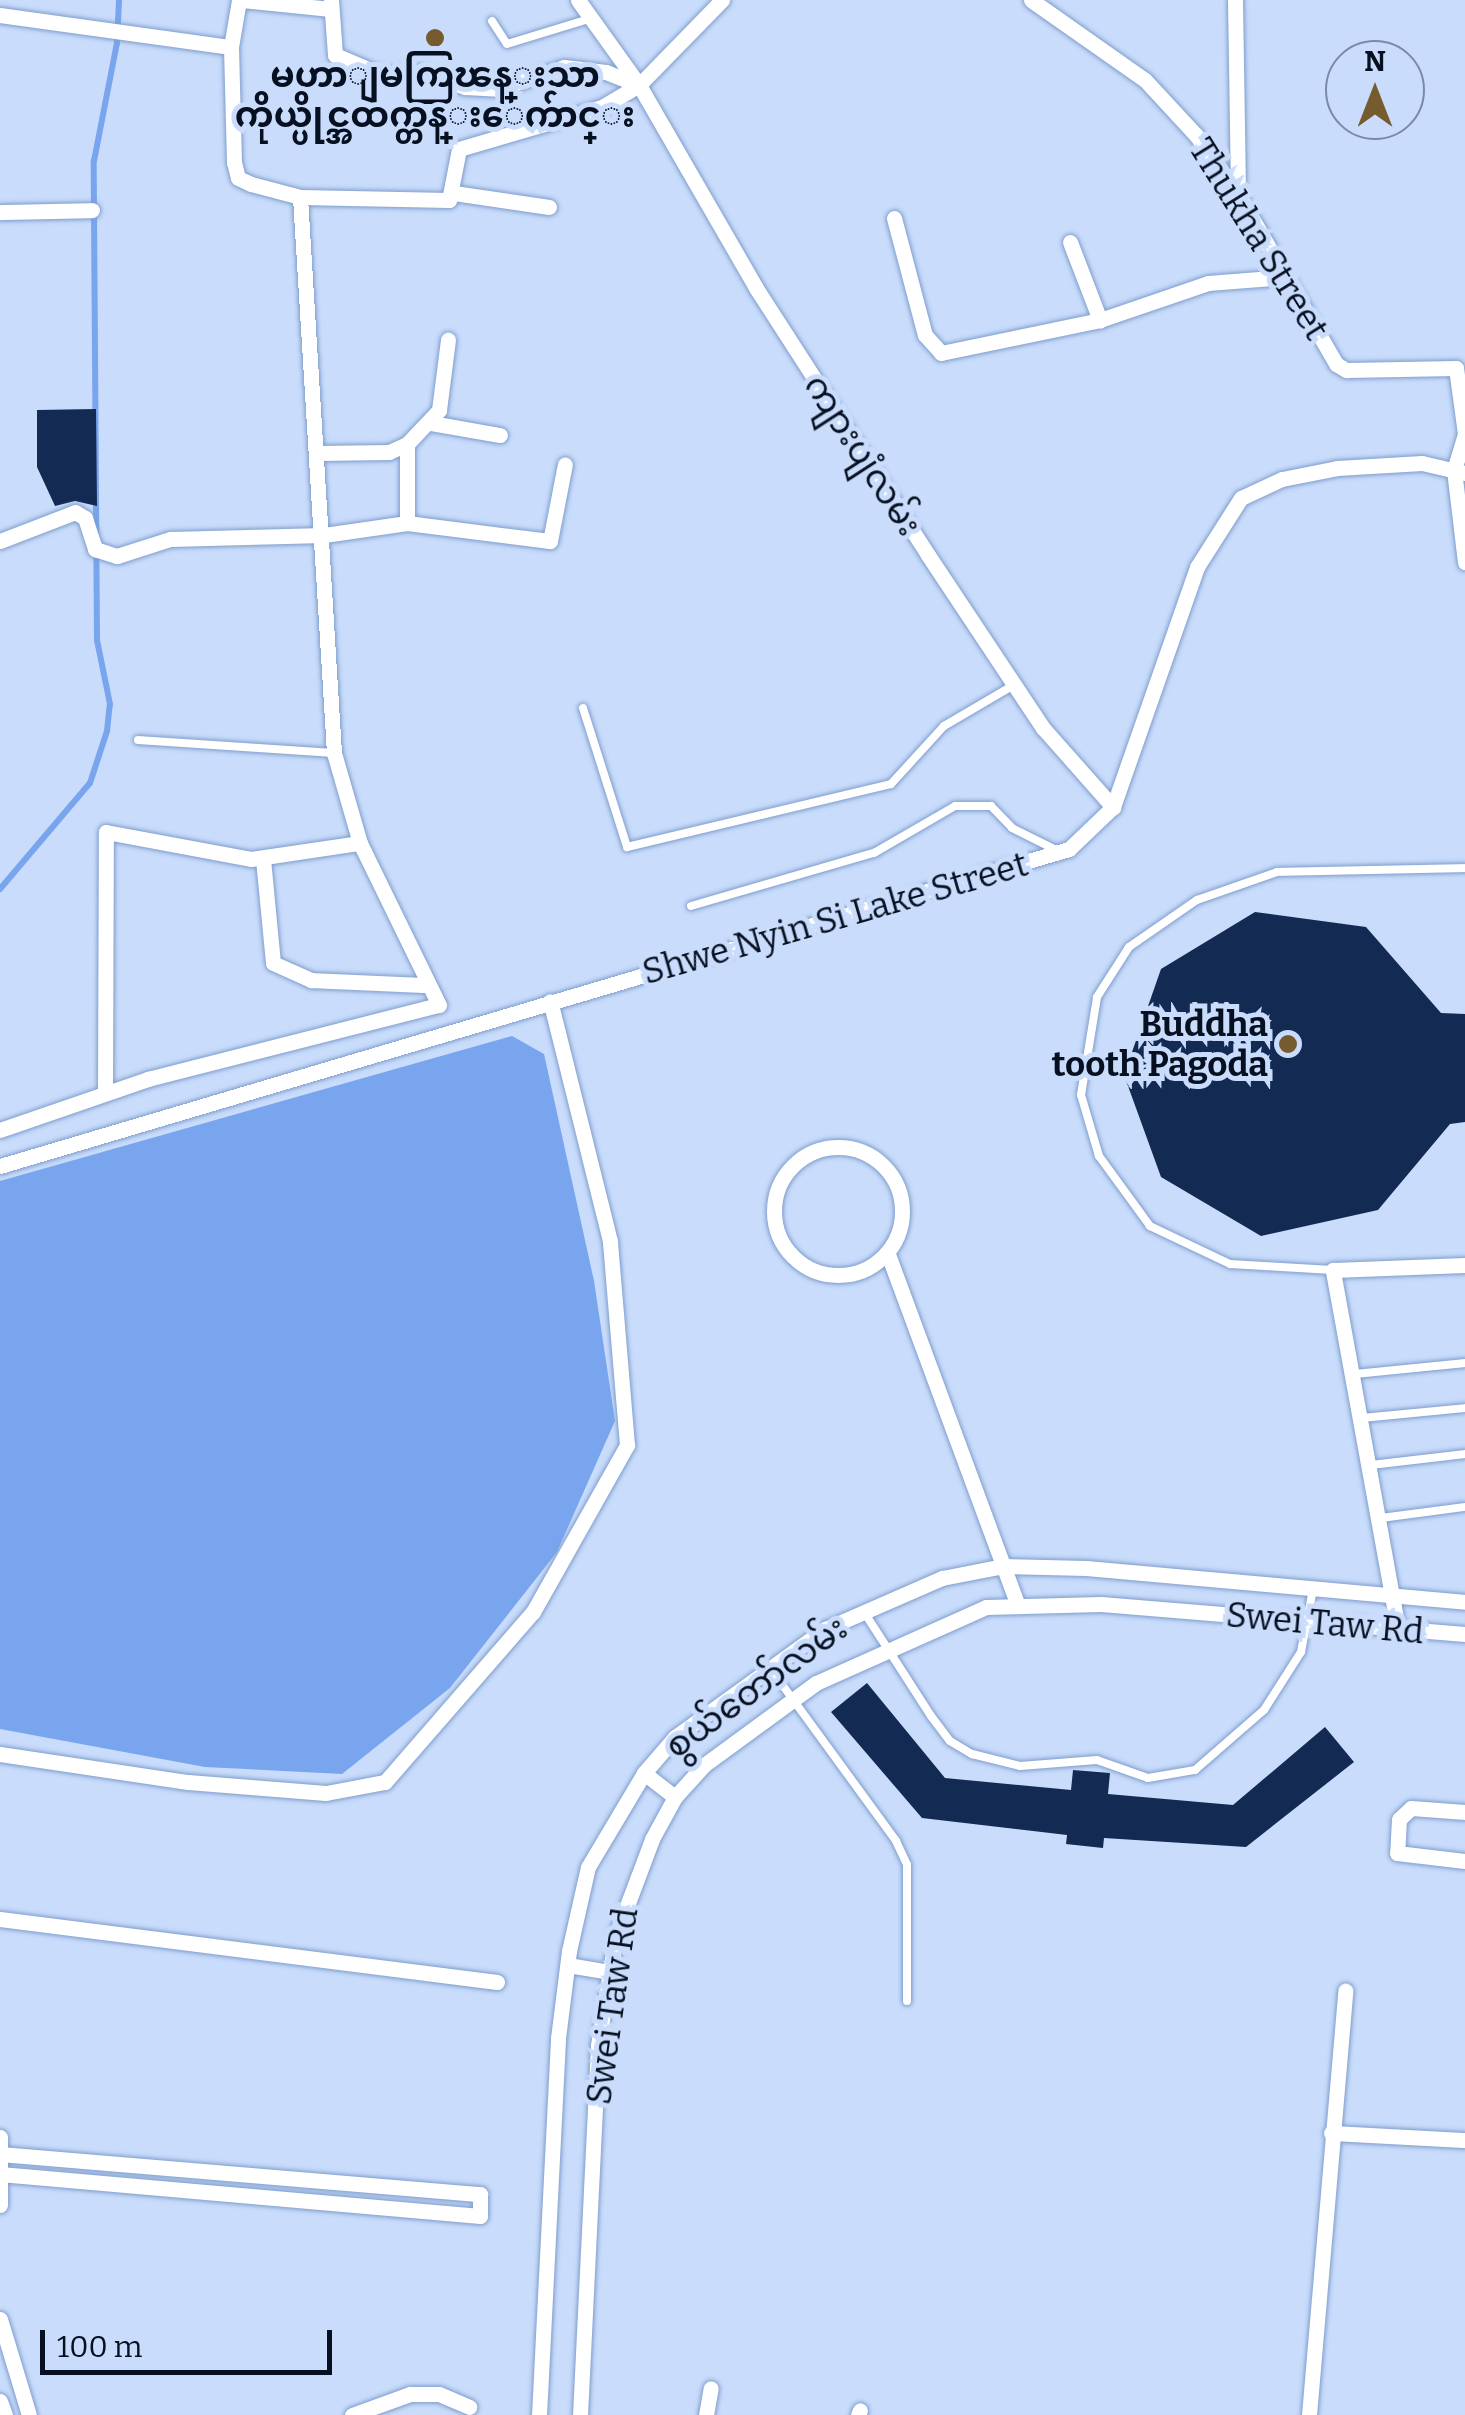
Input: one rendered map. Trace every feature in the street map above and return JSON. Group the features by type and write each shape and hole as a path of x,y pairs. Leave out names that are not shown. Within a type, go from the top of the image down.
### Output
{"street":[{"path":"639,86 606,72 564,67 498,89 464,87 423,72 382,75 334,56 331,4 240,0 231,47 238,178 300,196 449,200 454,193 459,150 469,144 543,130 639,86 722,0"},
{"name":"ကျားပျံလမ်း","path":"578,0 639,86 756,288 1014,685 1112,807"},
{"name":"Thukha Street","path":"1031,0 1144,80 1238,194 1336,364 1346,370 1461,366 1465,434"},
{"path":"1236,0 1238,194"},
{"path":"0,15 124,28 231,47"},
{"path":"454,193 548,206"},
{"path":"0,1130 105,1091 439,1005 360,843 334,752 324,535 300,196"},
{"path":"0,212 92,210"},
{"path":"894,218 925,335 941,353 1100,320 1208,284 1284,277"},
{"path":"1070,242 1100,320"},
{"path":"318,453 389,452 407,444 431,423 446,385 448,340"},
{"path":"431,423 500,435"},
{"path":"1465,434 1460,471 1465,562"},
{"path":"407,444 407,522"},
{"name":"Shwe Nyin Si Lake Street","path":"0,1166 1060,852 1112,807 1196,568 1241,498 1282,479 1337,468 1422,463 1460,471"},
{"path":"0,541 75,512 86,518 101,551 116,556 170,539 324,535 407,522 550,541 566,464"},
{"path":"105,1091 106,832 194,852 263,859 360,843"},
{"path":"263,859 273,963 311,980 427,985"},
{"path":"0,1754 188,1782 326,1793 385,1782 533,1612 627,1445 610,1241 550,1001"},
{"path":"888,1256 838,1276 805,1268 781,1244 772,1211 780,1178 804,1154 837,1145 870,1154 895,1178 904,1210 888,1256 1018,1604"},
{"path":"1398,1629 1334,1270 1465,1265"},
{"name":"စွယ်တော်လမ်း","path":"539,2415 558,2038 568,1965 588,1866 644,1773 674,1737 825,1629 942,1578 1003,1566 1313,1586 1465,1602"},
{"name":"Swei Taw Rd","path":"580,2415 598,2044 610,1972 630,1886 674,1797 704,1766 788,1701 886,1648 986,1607 1101,1604 1465,1634"},
{"path":"644,1773 674,1797"},
{"path":"1465,1812 1411,1808 1399,1819 1396,1853 1465,1861"},
{"path":"0,1919 497,1982"},
{"path":"568,1965 610,1972"},
{"path":"1309,2415 1345,1991"},
{"path":"1330,2134 1465,2140"},
{"path":"0,2136 0,2205"},
{"path":"1,2154 480,2194 480,2216 1,2174"},
{"path":"0,2319 29,2415"},
{"path":"0,2392 18,2386"},
{"path":"706,2415 711,2388"},
{"path":"352,2415 410,2394 440,2394 469,2407"},
{"path":"0,2401 5,2415"}],"lane":[{"path":"492,22 507,44 592,18"},
{"path":"583,708 627,847 891,784 944,726 1014,685"},
{"path":"138,740 334,752"},
{"path":"691,906 874,853 955,806 991,806 1012,828 1060,852"},
{"path":"1334,1270 1230,1264 1150,1226 1099,1156 1080,1095 1097,997 1129,947 1198,900 1278,872 1465,868"},
{"path":"1354,1374 1465,1362"},
{"path":"1362,1418 1465,1408"},
{"path":"1371,1465 1465,1454"},
{"path":"1381,1518 1465,1507"},
{"path":"864,1612 950,1740 972,1754 1020,1766 1097,1760 1148,1778 1170,1776 1215,1757 1264,1710 1294,1666 1310,1622 1313,1586"},
{"path":"770,1668 788,1701 896,1841 907,1865 907,2001"}],"water":[{"path":"512,1036 544,1054 594,1281 615,1421 557,1552 450,1688 342,1774 205,1767 0,1729 0,1181"}],"building":[{"path":"96,409 97,506 75,501 55,506 37,467 37,410"},
{"name":"Buddha tooth Pagoda","path":"1255,912 1366,927 1441,1013 1465,1014 1465,1122 1450,1124 1378,1210 1261,1236 1161,1177 1124,1075 1161,969"},
{"path":"867,1683 945,1778 1071,1790 1073,1770 1110,1773 1108,1794 1233,1805 1325,1727 1354,1762 1246,1847 1104,1838 1103,1848 1066,1844 1067,1835 922,1818 831,1712"}],"waterway":[{"path":"0,889 90,783 107,731 110,704 97,640 94,161 117,43 119,0"}],"place":[{"name":"မဟာျမကြၽန္းသာ ကိုယ္ပိုင္အထက္တန္းေက်ာင္း","path":"435,38"},
{"name":"Buddha tooth Pagoda","path":"1288,1044"}]}
